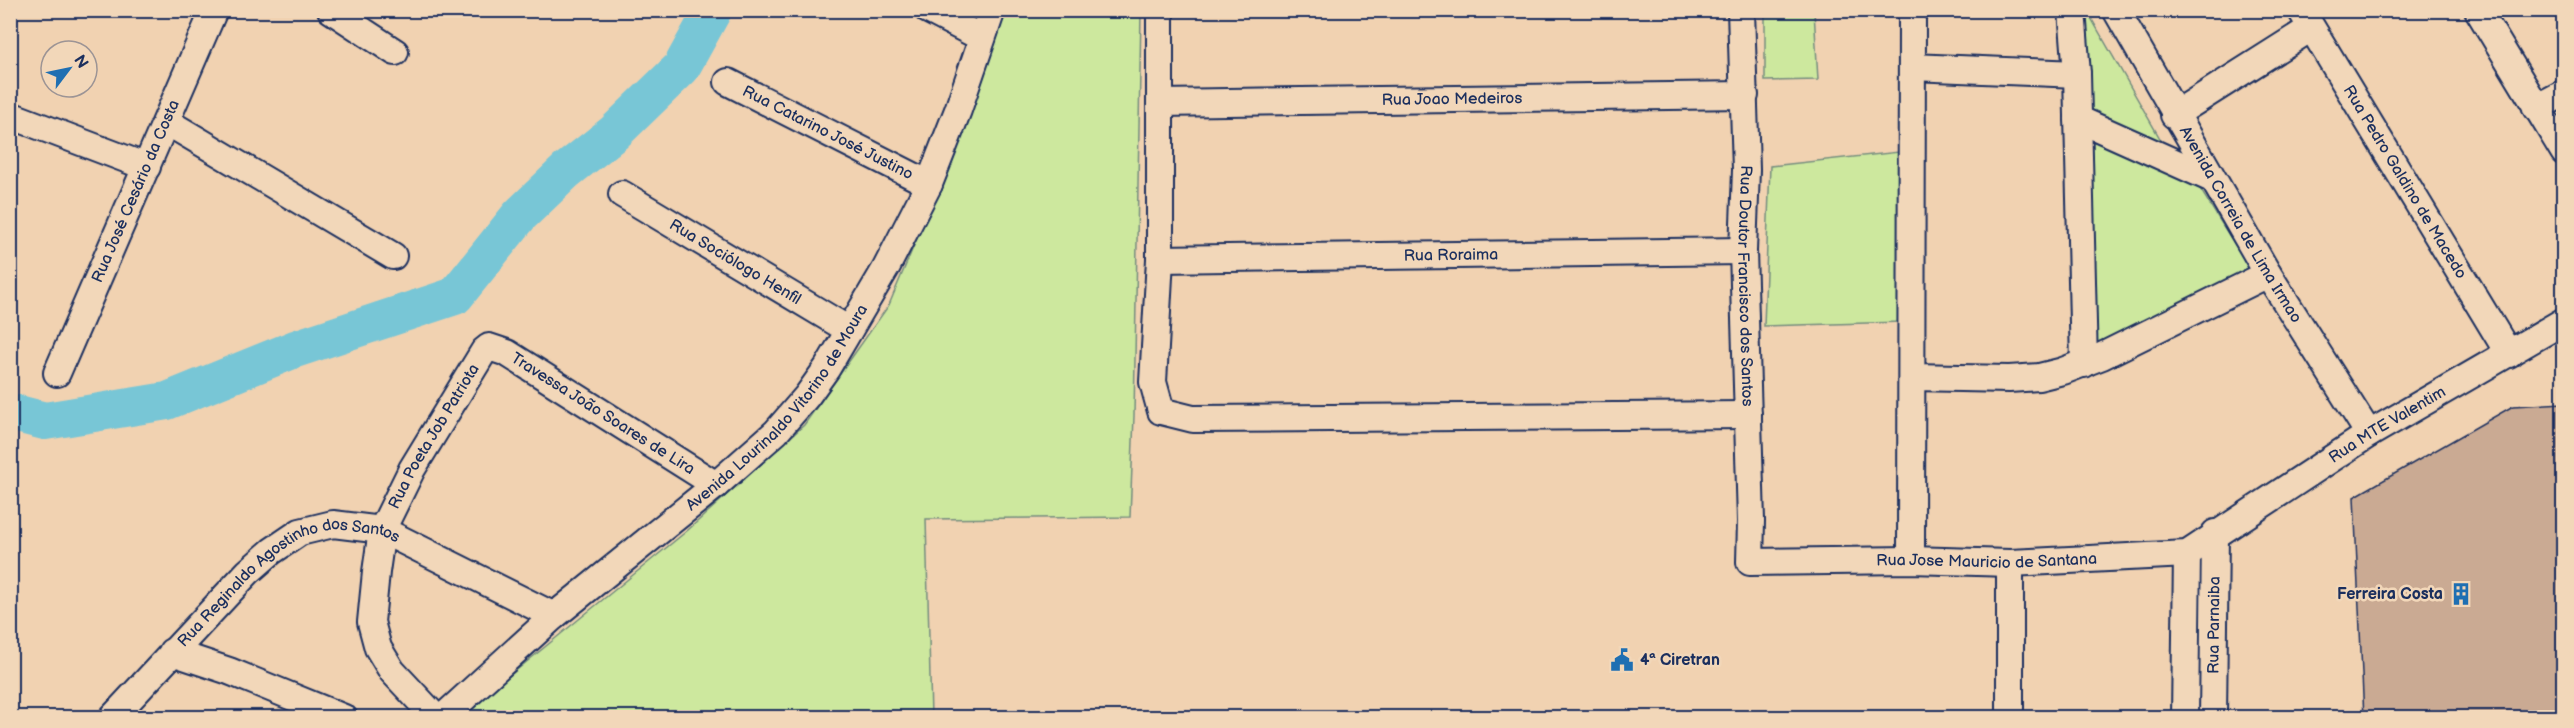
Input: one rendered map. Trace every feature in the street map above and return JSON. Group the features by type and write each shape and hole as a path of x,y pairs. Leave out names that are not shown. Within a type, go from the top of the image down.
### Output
{"street":[{"name":"Rua José Cesário da Costa","path":"57,373 214,10"},
{"path":"331,10 394,52"},
{"path":"928,10 982,38"},
{"name":"Avenida Lourinaldo Vitorino de Moura","path":"442,717 554,615 716,485 776,432 807,396 886,268 929,184 958,110 992,10"},
{"path":"1160,10 1160,259 1153,382 1161,411 1193,419 1748,415"},
{"name":"Rua Doutor Francisco dos Santos","path":"1741,10 1745,95 1746,170 1743,251 1751,521 1750,562"},
{"path":"1911,560 1912,10"},
{"path":"2072,10 2077,74 2084,364"},
{"name":"Avenida Correia de Lima Irmao","path":"2116,10 2174,115 2268,274 2369,434"},
{"path":"2478,10 2564,152"},
{"path":"2174,115 2306,19"},
{"name":"Rua Pedro Galdino de Macedo","path":"2306,19 2509,354"},
{"path":"1912,67 2077,74"},
{"name":"Rua Catarino José Justino","path":"728,82 929,184"},
{"path":"2536,108 2564,93"},
{"name":"Rua Joao Medeiros","path":"1160,103 1745,95"},
{"path":"10,115 147,167"},
{"path":"2078,119 2212,179"},
{"path":"167,122 393,256"},
{"name":"Rua Sociólogo Henfil","path":"622,194 849,330"},
{"name":"Rua Roraima","path":"1160,259 1743,251"},
{"path":"1912,377 2009,379 2039,377 2084,364 2268,274"},
{"name":"Rua MTE Valentim","path":"2216,533 2369,434 2564,321"},
{"name":"Travessa João Soares de Lira","path":"489,347 507,353 716,485"},
{"name":"Rua Poeta Job Patriota","path":"436,717 392,671 378,648 371,622 382,530 412,469 477,359 489,347"},
{"name":"Rua Reginaldo Agostinho dos Santos","path":"112,717 248,572 272,551 300,532 333,524 382,530 554,615"},
{"path":"2187,554 2216,533"},
{"name":"Rua Parnaiba","path":"2213,717 2216,533"},
{"name":"Rua Jose Mauricio de Santana","path":"1750,562 1911,560 2010,562 2187,554"},
{"name":"Rua Parnaiba","path":"2186,717 2187,554"},
{"path":"2010,562 2010,717"},
{"path":"172,652 229,671 344,717"}],"green space":[{"path":"1004,11 1141,11 1134,416 1130,517 926,519 931,717 458,718 688,530 804,425 889,305 925,219"},
{"path":"1765,11 1814,11 1818,80 1765,81"},
{"path":"2083,11 2087,11 2166,149 2089,111"},
{"path":"2087,136 2199,187 2250,269 2096,346"},
{"path":"1899,152 1902,322 1764,326 1770,166"}],"building":[{"name":"Ferreira Costa","path":"2564,403 2564,718 2364,718 2354,497 2513,406"}],"waterway":[{"path":"10,412 45,421 167,401 295,349 455,296 520,215 566,171 614,133 681,68 713,10"}],"place":[{"name":"Ferreira Costa","path":"2461,594"},
{"name":"4ª Ciretran","path":"1622,660"}]}
